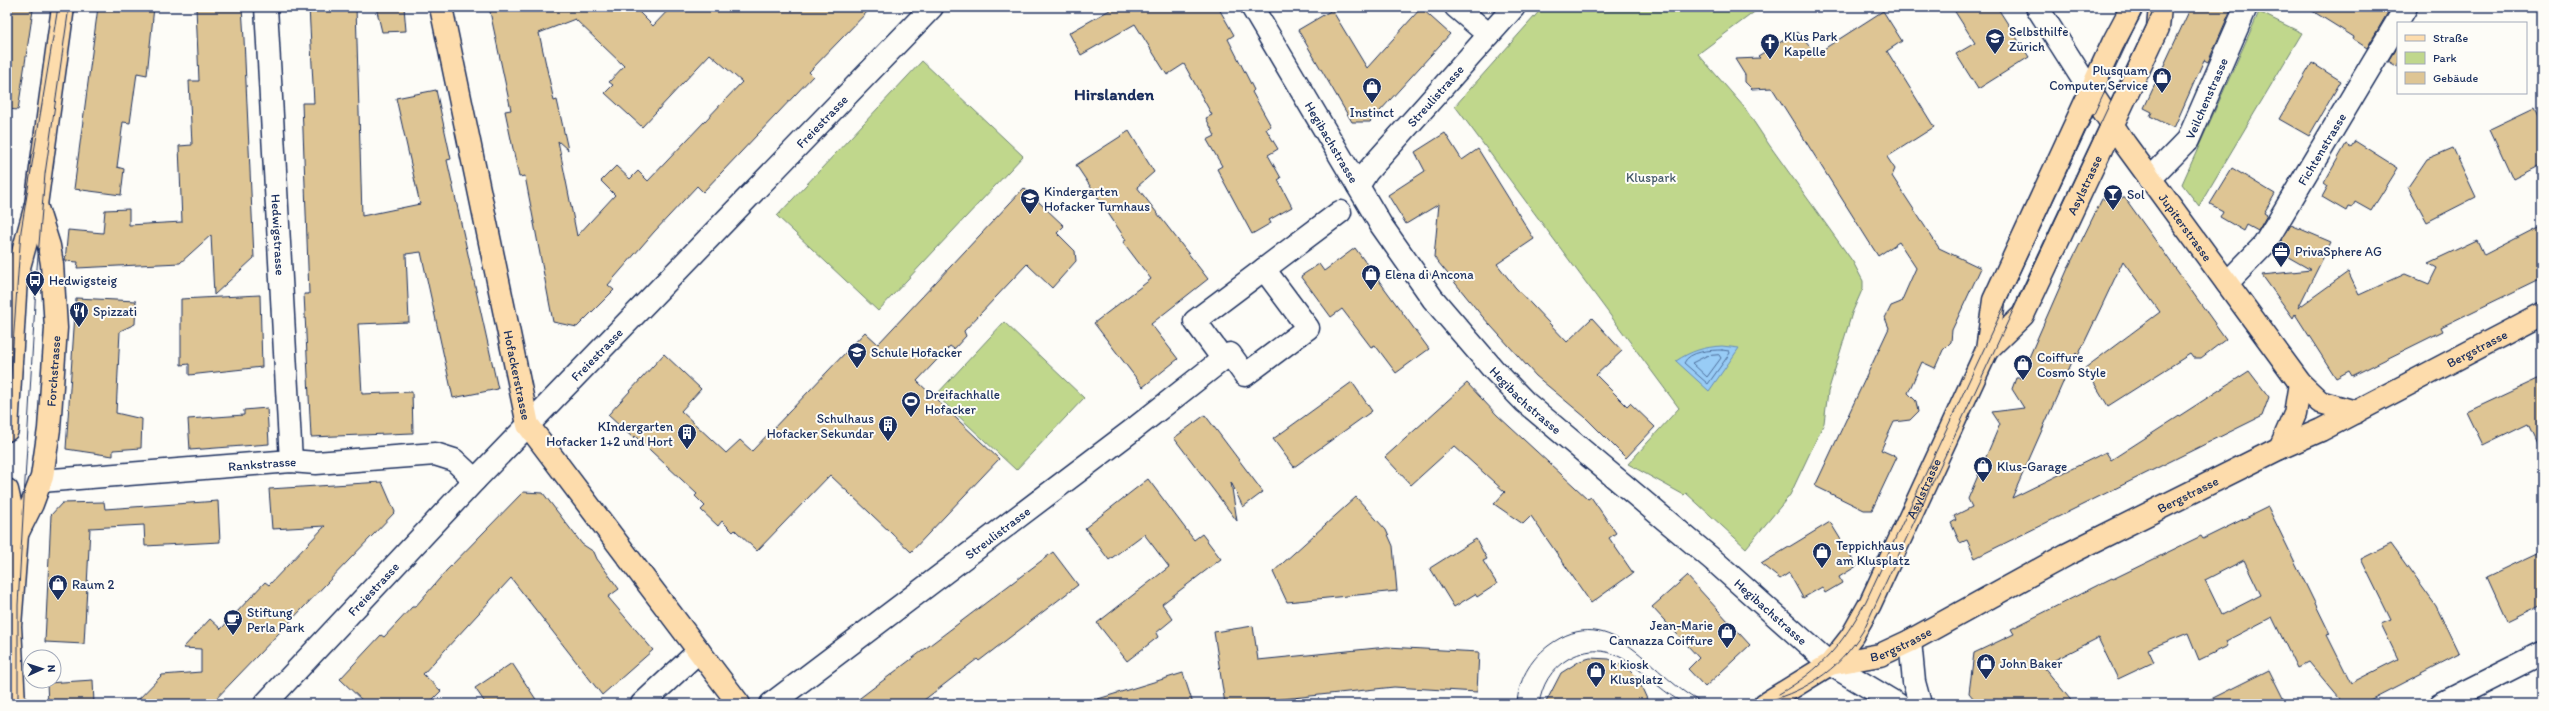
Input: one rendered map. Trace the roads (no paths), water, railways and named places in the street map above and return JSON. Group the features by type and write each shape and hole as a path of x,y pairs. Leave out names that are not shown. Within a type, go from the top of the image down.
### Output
{"main road":[{"name":"Forchstrasse","path":"7,430 16,278 36,205 63,7"},
{"name":"Hofackerstrasse","path":"441,7 528,426 739,704"},
{"name":"Asylstrasse","path":"1830,664 1852,636 1870,604 1988,350 1994,300 2113,44 2132,7"},
{"name":"Asylstrasse","path":"1988,350 2023,315 2158,28 2160,7"},
{"name":"Jupiterstrasse","path":"2091,92 2112,126 2150,179 2300,383 2320,402 2356,412"},
{"name":"Forchstrasse","path":"17,534 41,481 49,429 56,328 50,252 36,205"},
{"name":"Bergstrasse","path":"1830,664 1880,655 1910,641 2066,554 2356,412 2542,314"},
{"path":"2280,448 2295,414 2300,383"},
{"name":"Forchstrasse","path":"7,490 17,534 10,626 14,704"},
{"path":"1765,704 1830,664"}],"street":[{"name":"Hedwigstrasse","path":"266,7 291,461"},
{"name":"Freiestrasse","path":"265,704 475,480 932,7"},
{"name":"Hegibachstrasse","path":"1252,7 1386,231 1433,299 1493,369 1525,402 1630,488 1830,664 1896,704"},
{"path":"1456,7 1489,35"},
{"name":"Streulistrasse","path":"1358,186 1367,172 1514,7"},
{"name":"Jupiterstrasse","path":"2037,7 2091,92"},
{"name":"Veilchenstrasse","path":"2150,179 2188,140 2246,7"},
{"name":"Fichtenstrasse","path":"2397,22 2406,7"},
{"name":"Fichtenstrasse","path":"2227,283 2264,246 2397,22"},
{"path":"1264,269 1308,328 1245,375 1230,354 1223,359 1195,321 1264,269 1340,212"},
{"name":"Streulistrasse","path":"771,704 1134,429 1223,359"},
{"name":"Rankstrasse","path":"41,481 291,461 316,463 435,454 454,460 475,480"},
{"path":"1910,641 1914,682 1920,704"},
{"path":"642,704 699,651"},
{"path":"2441,704 2542,653"}],"water":[{"path":"1722,346 1739,348 1709,391 1676,361 1698,350"}],"tram line":[{"path":"7,430 21,231 58,7"},
{"path":"18,704 18,605 37,268 45,174 69,7"},
{"path":"1779,694 1794,685 1830,655 1848,631 1866,601 2144,7"},
{"path":"1757,704 1789,694 1818,679 1842,658 1863,631 2155,7"},
{"path":"1517,704 1520,687 1526,672 1536,658 1548,646 1572,633 1593,631 1613,636 1649,662 1686,693 1705,704"},
{"path":"1539,704 1542,690 1548,678 1562,663 1586,652 1603,651 1617,656 1631,664 1671,696 1686,704"}],"place":[{"name":"Selbsthilfe Zürich","path":"1995,55"},
{"name":"Klus Park Kapelle","path":"1770,60"},
{"name":"Plusquam Computer Service","path":"2162,94"},
{"name":"Instinct","path":"1372,104"},
{"name":"Sol","path":"2113,211"},
{"name":"Kindergarten Hofacker Turnhaus","path":"1030,215"},
{"name":"PrivaSphere AG","path":"2281,268"},
{"name":"Elena di Ancona","path":"1371,291"},
{"name":"Hedwigsteig","path":"35,297"},
{"name":"Spizzati","path":"79,328"},
{"name":"Schule Hofacker","path":"857,369"},
{"name":"Coiffure Cosmo Style","path":"2023,381"},
{"name":"Dreifachhalle Hofacker","path":"911,418"},
{"name":"Schulhaus Hofacker Sekundar","path":"888,442"},
{"name":"KIndergarten Hofacker 1+2 und Hort","path":"687,450"},
{"name":"Klus-Garage","path":"1983,483"},
{"name":"Teppichhaus am Klusplatz","path":"1822,569"},
{"name":"Raum 2","path":"58,601"},
{"name":"Stiftung Perla Park","path":"233,636"},
{"name":"Jean-Marie Cannazza Coiffure","path":"1727,649"},
{"name":"John Baker","path":"1986,680"},
{"name":"k kiosk Klusplatz","path":"1596,688"}],"district":[{"name":"Hirslanden","path":"1114,94"}],"park label":[{"name":"Kluspark","path":"1651,177"}]}
